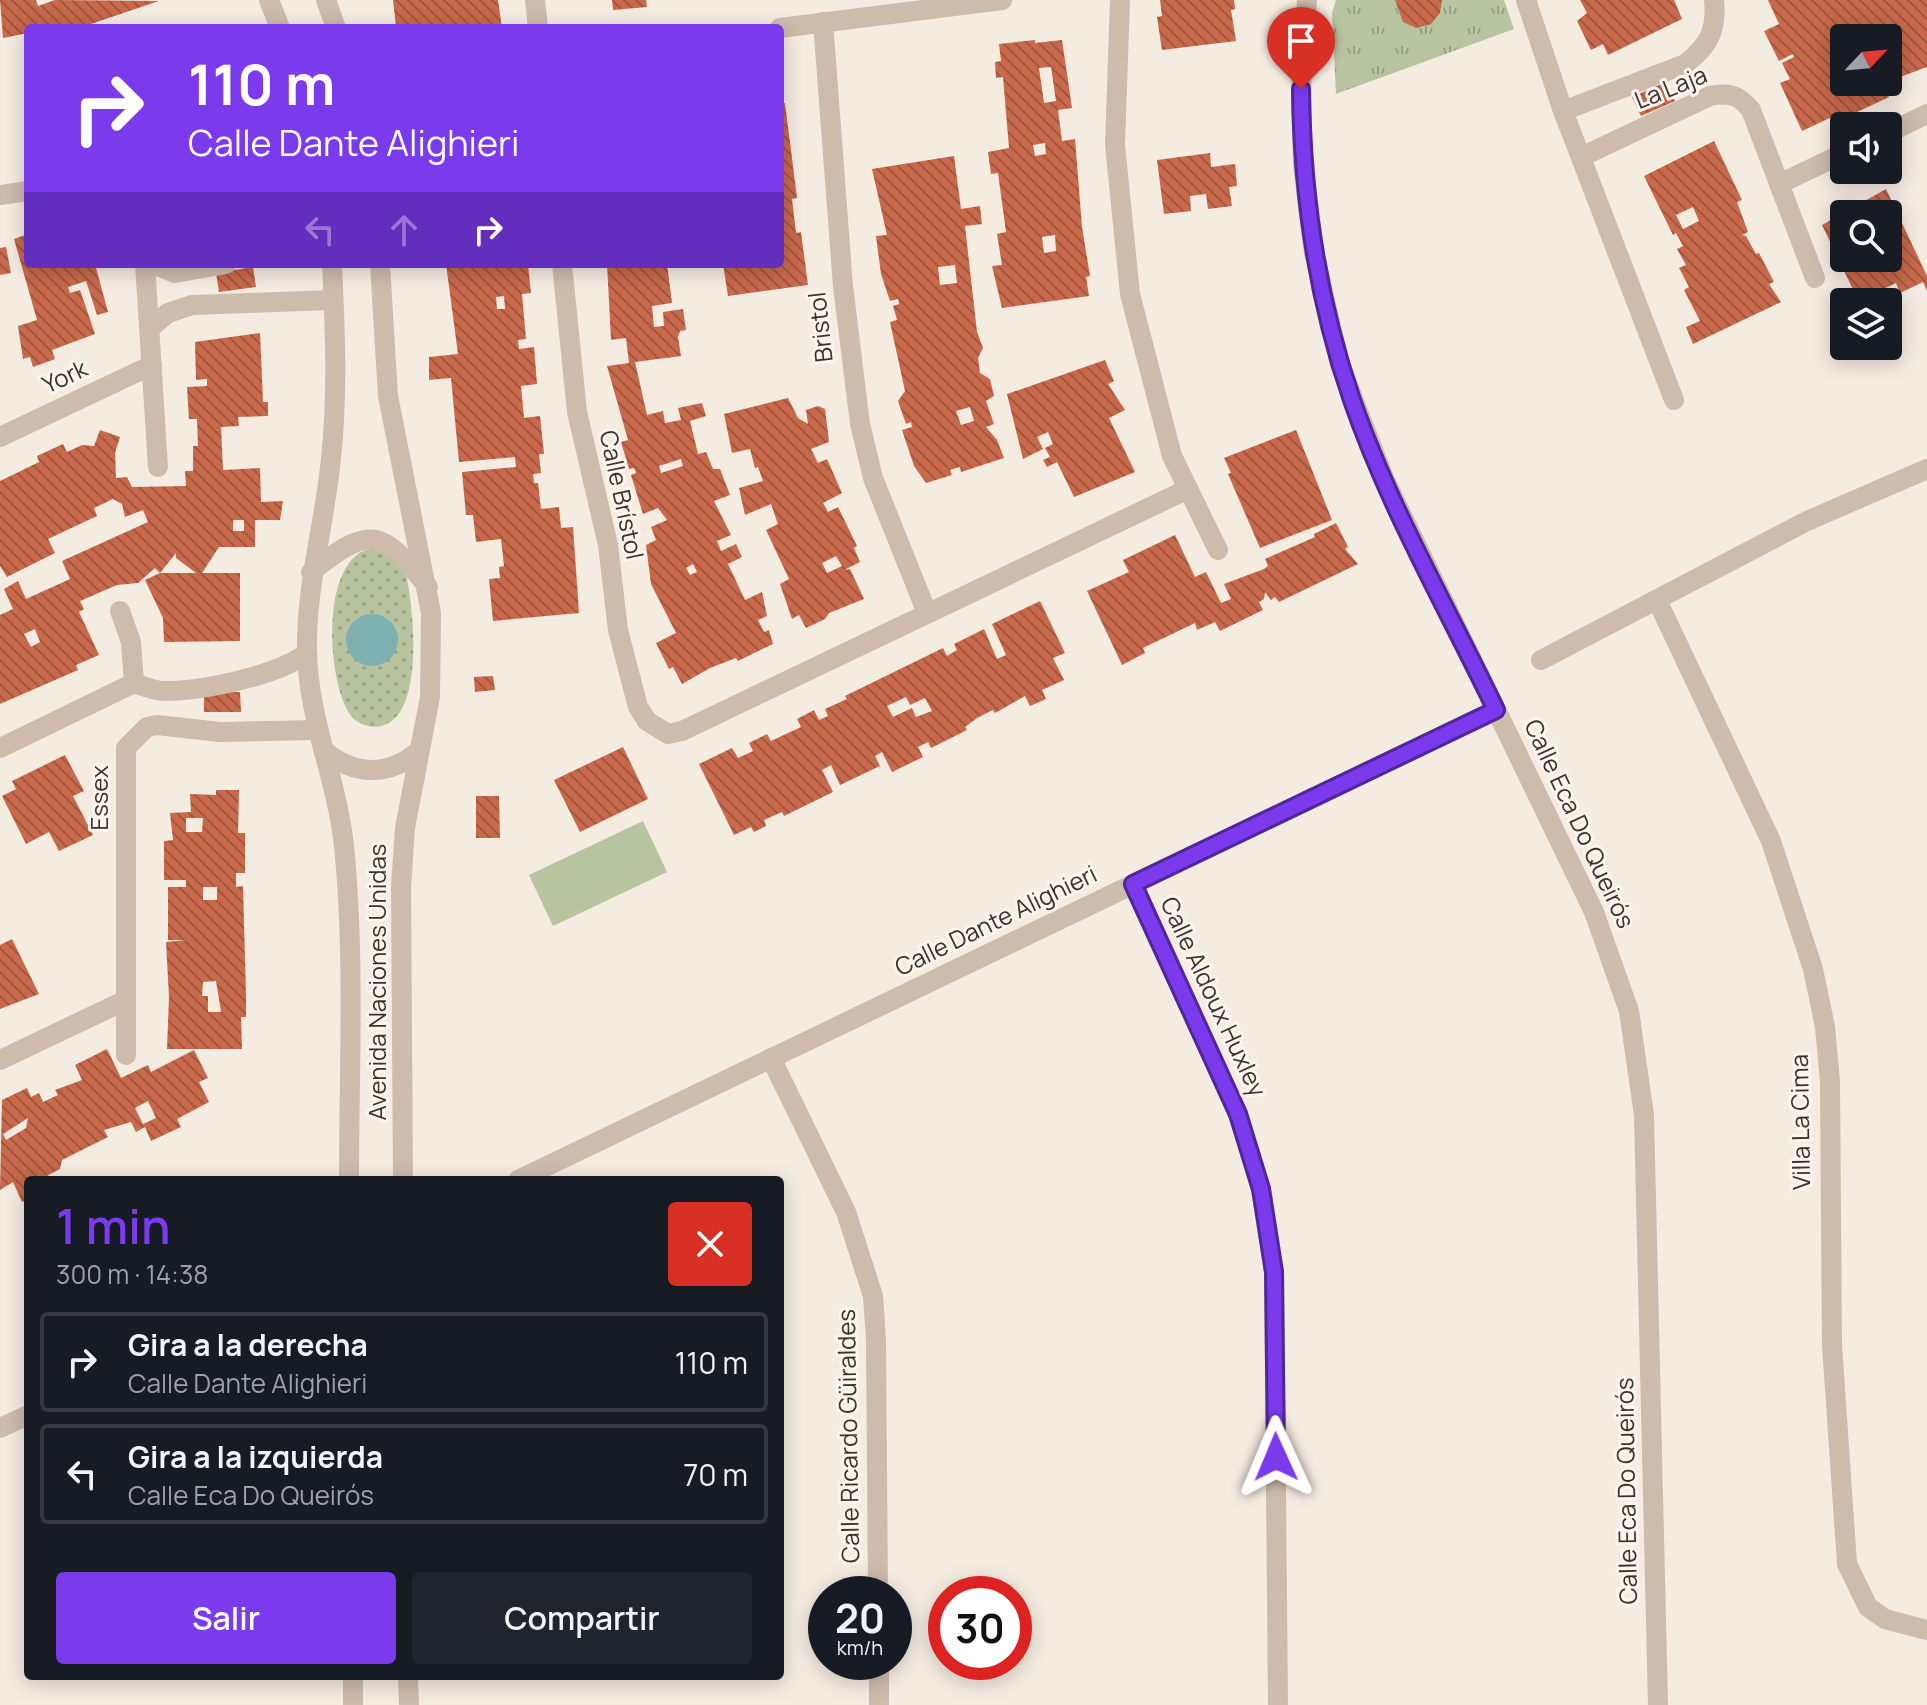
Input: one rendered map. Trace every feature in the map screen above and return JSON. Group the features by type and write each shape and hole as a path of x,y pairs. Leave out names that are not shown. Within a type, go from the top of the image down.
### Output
{"street":[{"path":"269,0 278,24"},
{"path":"326,0 335,24"},
{"path":"535,0 538,24"},
{"path":"784,27 1002,0"},
{"path":"1120,0 1115,145 1130,294 1172,456 1218,550"},
{"name":"Calle Eca Do Queirós","path":"1307,0 1301,89 1303,165 1314,253 1330,328 1353,403 1384,478 1608,946 1629,1011 1642,1083 1658,1705"},
{"path":"1526,0 1563,111 1674,400"},
{"name":"La Laja","path":"1563,111 1685,64 1701,52 1710,39 1716,20 1714,0"},
{"name":"Bristol","path":"823,22 843,286 860,424 873,478 927,613"},
{"name":"La Laja","path":"1581,157 1710,96 1725,93 1742,98 1751,110 1815,278"},
{"path":"1902,126 1927,114"},
{"path":"1779,184 1830,160"},
{"path":"0,195 24,192"},
{"path":"145,268 158,467"},
{"path":"163,268 175,273 203,268"},
{"name":"Avenida Naciones Unidas","path":"332,268 331,459 311,572 307,653 316,730 340,820 347,892 349,1176"},
{"name":"Avenida Naciones Unidas","path":"380,268 388,396 428,587 430,697 405,828 401,887 403,1176"},
{"name":"Calle Brístol","path":"562,268 577,412 608,545 618,630 638,707 647,721 668,734 682,731 927,613"},
{"path":"150,328 168,313 192,305 333,300"},
{"name":"York","path":"0,437 152,365"},
{"path":"1541,660 1807,521 1927,469"},
{"path":"927,613 1188,489"},
{"path":"311,572 344,546 364,538 384,541 404,557 428,587"},
{"name":"Villa La Cima","path":"1657,600 1771,841 1813,969 1825,1027 1830,1081 1832,1345 1847,1564 1868,1607 1885,1619 1927,1630"},
{"path":"120,611 131,642 134,683"},
{"path":"0,748 134,683 163,691 217,683 291,665 307,653"},
{"name":"Calle Dante Alighieri","path":"526,1176 1496,710"},
{"name":"Essex","path":"126,1055 126,748 147,727 157,725 220,732 316,730"},
{"path":"323,750 346,765 365,771 385,771 403,764 419,751"},
{"name":"Calle Aldoux Huxley","path":"1133,884 1238,1114 1261,1189 1274,1272 1278,1705"},
{"path":"0,1060 126,1000"},
{"name":"Calle Ricardo Güiraldes","path":"771,1058 846,1212 873,1296 878,1576"},
{"path":"0,1428 24,1417"},
{"path":"353,1680 353,1705"},
{"path":"408,1680 409,1705"},
{"path":"879,1680 879,1705"}],"green space":[{"path":"1336,0 1504,0 1514,29 1336,94 1332,13"},
{"path":"375,548 405,569 411,605 413,654 406,699 397,716 384,725 373,727 355,720 345,706 333,656 332,626 335,598 343,573 356,556"},
{"path":"643,821 667,872 553,926 529,875"}],"water":[{"path":"372,614 390,622 398,640 390,658 372,666 354,658 346,640 354,622"}],"building":[{"path":"0,0 36,0 38,6 55,0 159,1 91,24 24,24 24,34 3,38"},
{"path":"393,0 498,0 501,24 396,24"},
{"path":"612,0 646,0 647,7 613,10"},
{"path":"1160,0 1234,0 1235,9 1231,10 1236,41 1162,50 1157,17 1162,16"},
{"path":"1395,0 1442,0 1440,13 1431,24 1416,28 1403,22"},
{"path":"1580,0 1674,0 1682,19 1608,55 1603,44 1591,50 1577,21 1587,13"},
{"path":"1768,0 1927,0 1927,67 1902,76 1902,24 1830,24 1830,96 1889,97 1857,112 1830,112 1830,118 1802,131 1780,83 1790,79 1782,63 1794,57 1793,54 1779,61 1764,31 1779,24"},
{"path":"1062,40 1072,108 1058,110 1062,141 1075,139 1082,227 1090,276 1086,277 1089,296 1002,308 992,266 1002,265 997,234 1006,232 998,173 991,174 988,152 1009,148 1003,77 996,78 995,62 1001,61 999,44","holes":["1051,67 1056,101 1044,103 1039,68","1045,143 1046,154 1035,156 1033,145","1055,235 1056,251 1044,253 1042,237"]},
{"path":"1666,82 1675,101 1641,116 1632,97"},
{"path":"784,103 797,198 792,199 796,233 801,232 808,285 728,296 724,268 784,268"},
{"path":"1714,141 1742,200 1737,202 1748,232 1742,235 1746,236 1756,254 1759,253 1774,282 1769,284 1781,302 1693,344 1686,327 1700,321 1684,290 1689,287 1679,268 1686,265 1677,249 1683,246 1676,233 1673,235 1644,176","holes":["1693,207 1699,221 1683,229 1676,215"]},
{"path":"1210,153 1211,167 1235,164 1237,186 1229,187 1232,206 1208,209 1206,194 1190,196 1191,211 1164,214 1157,160"},
{"path":"954,156 961,209 980,206 982,224 965,226 977,332 983,348 978,358 980,373 990,379 994,396 986,401 994,424 986,427 997,440 1004,458 961,472 960,467 950,470 952,475 926,483 914,466 902,430 912,427 911,422 906,424 898,401 905,391 890,322 897,320 893,306 899,304 898,299 890,301 881,274 876,236 887,235 872,169","holes":["955,265 957,283 940,285 938,267","970,407 974,421 961,425 956,411"]},
{"path":"1886,189 1891,200 1866,200"},
{"path":"1830,220 1830,242 1822,225"},
{"path":"1902,223 1927,276 1927,291 1923,282 1902,292 1896,283 1886,288 1852,288 1845,272 1902,272"},
{"path":"24,235 24,268 96,268 108,312 97,315 86,281 68,287 70,293 80,290 95,334 52,350 55,359 33,367 30,357 23,359 18,326 37,320 14,239"},
{"path":"6,247 11,273 0,275 0,248"},
{"path":"253,268 256,287 219,292 216,273"},
{"path":"447,268 528,268 531,293 522,294 526,339 518,340 519,349 534,347 537,384 521,386 524,418 540,416 544,454 539,454 541,473 533,474 534,483 538,483 541,509 559,507 561,528 573,527 579,613 493,621 489,579 500,578 499,567 504,566 501,539 476,542 473,515 466,515 462,472 516,467 515,457 459,462 451,378 429,380 429,357 458,354","holes":["504,296 505,309 497,309 496,297"]},
{"path":"607,268 668,268 672,303 652,306 654,327 664,326 663,312 683,309 686,330 680,331 678,337 681,356 635,362 647,415 663,411 665,423 681,420 678,408 702,403 706,416 690,421 698,454 706,452 713,469 720,469 730,495 714,501 731,535 717,541 721,551 736,544 742,557 728,564 745,600 762,592 767,616 758,620 764,632 769,630 773,644 738,661 736,658 710,668 682,684 673,667 669,669 656,643 676,633 651,584 646,545 656,540 651,527 667,520 658,508 643,514 631,475 636,473 634,468 629,469 621,442 628,440 607,366 629,363 626,338 611,340","holes":["681,459 683,466 661,473 659,466","693,564 697,572 690,575 686,568"]},
{"path":"260,333 263,402 268,402 268,416 238,417 239,426 221,427 223,470 260,468 261,502 283,501 280,520 255,520 255,547 219,547 202,573 240,573 240,641 164,642 163,618 145,580 160,573 155,568 138,583 117,585 80,601 84,609 79,612 99,655 76,665 78,670 0,704 0,615 13,609 4,589 18,581 26,599 70,579 62,561 148,522 143,510 125,517 122,504 113,499 94,508 97,516 48,539 55,553 7,577 0,566 0,481 39,462 37,456 63,444 67,452 82,445 94,446 100,430 120,437 115,453 116,478 127,477 132,487 186,486 185,471 193,471 193,446 198,446 197,419 189,419 187,387 207,386 207,379 196,380 195,342","holes":["233,520 244,520 244,531 233,531","176,553 176,558 196,573 160,573","35,629 40,642 31,647 24,634"]},
{"path":"1105,360 1114,381 1108,384 1125,410 1109,418 1135,472 1074,497 1057,462 1047,467 1043,460 1050,457 1045,448 1053,444 1048,432 1037,437 1043,449 1023,459 1007,394"},
{"path":"788,398 798,418 808,424 806,410 818,406 825,409 829,442 811,449 818,463 827,459 842,493 823,503 828,512 838,507 857,546 854,548 860,562 844,570 850,569 864,599 829,613 825,619 806,628 799,615 792,619 780,584 789,579 766,530 778,524 771,504 745,515 739,488 763,481 758,467 755,468 750,449 732,453 724,414","holes":["836,556 842,566 827,573 822,563"]},
{"path":"1296,430 1332,520 1260,548 1224,458"},
{"path":"1336,523 1348,547 1345,549 1358,564 1279,602 1275,597 1271,600 1265,592 1264,599 1259,602 1263,610 1220,631 1215,622 1197,630 1195,623 1143,648 1145,653 1122,665 1087,591 1129,572 1123,560 1175,535 1195,577 1206,572 1221,603 1231,599 1224,584 1264,569 1268,566 1265,559 1315,537 1314,534"},
{"path":"1040,601 1065,653 1053,658 1064,680 1042,690 1046,699 1030,706 1025,696 995,713 993,710 965,727 967,730 931,748 928,742 918,747 923,757 892,772 882,752 875,756 880,766 840,785 831,765 822,770 833,792 784,816 782,812 764,820 766,826 754,832 751,827 734,835 699,764 732,748 738,758 753,751 749,743 767,734 771,741 801,727 797,719 814,710 819,720 828,716 825,709 847,699 845,696 943,648 947,656 957,650 954,644 984,629 997,659 1006,655 992,624","holes":["906,697 910,705 925,698 932,711 916,717 912,708 893,717 887,706"]},
{"path":"493,676 495,690 475,692 474,677"},
{"path":"204,692 240,692 241,712 204,712"},
{"path":"623,747 648,799 580,832 554,780"},
{"path":"65,755 84,791 73,796 93,835 59,851 49,832 26,844 2,796 16,789 12,781"},
{"path":"216,790 239,790 238,833 245,833 245,873 236,873 236,887 243,886 246,1017 241,1017 242,1049 167,1049 169,997 166,942 187,940 168,940 168,887 186,887 186,880 164,880 164,841 173,840 170,813 191,812 190,794 216,795","holes":["186,818 203,818 202,832 186,832","203,887 217,887 217,900 203,900","216,981 221,1012 208,1012 208,996 202,996 203,982"]},
{"path":"476,796 499,796 500,838 476,838"},
{"path":"12,939 39,994 0,1009 0,945"},
{"path":"107,1049 121,1078 148,1065 151,1072 194,1050 208,1078 199,1082 209,1102 177,1119 181,1127 151,1141 145,1127 136,1132 131,1122 104,1130 108,1137 62,1160 60,1169 47,1176 24,1176 24,1201 13,1182 0,1190 2,1100 27,1088 31,1097 39,1093 43,1102 58,1095 55,1090 82,1080 75,1065","holes":["148,1101 156,1118 143,1124 135,1108","28,1118 26,1128 6,1140 3,1134"]}],"route":[{"path":"1276,1457 1274,1272 1261,1189 1238,1114 1133,884 1496,710 1384,478 1340,365 1314,253 1303,165 1301,89"}]}
